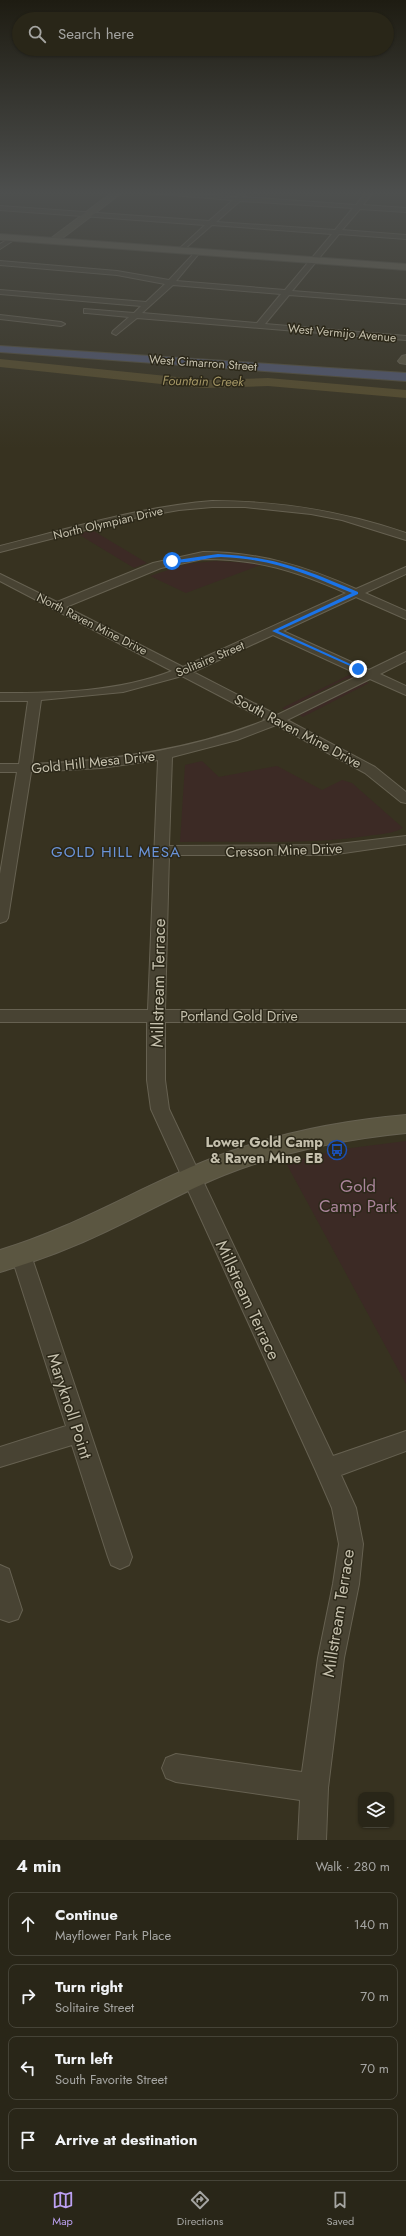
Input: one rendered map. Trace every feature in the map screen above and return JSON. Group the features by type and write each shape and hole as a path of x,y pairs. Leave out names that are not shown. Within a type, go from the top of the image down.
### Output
{"highway":[{"name":"West Cimarron Street","path":"0,346 406,374"},
{"name":"West Cimarron Street","path":"0,350 406,377"},
{"path":"316,367 380,369 391,368 405,361"}],"street":[{"path":"138,277 171,283 406,302"},
{"path":"116,333 176,277"},
{"path":"259,326 300,277"},
{"path":"0,292 147,304"},
{"name":"West Vermijo Avenue","path":"87,311 406,338"},
{"path":"0,317 61,324"},
{"name":"North Olympian Drive","path":"0,549 128,516 197,505 250,505 294,508 356,520 406,537"},
{"path":"57,606 172,561 204,556 234,556 274,561 301,569 406,615"},
{"name":"Solitaire Street","path":"0,697 80,695 142,684 184,671 406,570"},
{"name":"North Raven Mine Drive","path":"0,577 184,671"},
{"path":"274,631 406,691"},
{"name":"Gold Hill Mesa Drive","path":"0,768 25,769 92,765 165,754 232,737 277,720 406,656"},
{"name":"South Raven Mine Drive","path":"184,671 356,761 406,800"},
{"path":"0,918 25,769 35,697"},
{"name":"Millstream Terrace","path":"165,754 160,851 156,1015 156,1080 160,1109 328,1468 344,1508 350,1544 346,1584 330,1658 314,1788 312,1840"},
{"name":"Cresson Mine Drive","path":"160,851 330,850 406,840"},
{"name":"Portland Gold Drive","path":"0,1016 406,1016"},
{"path":"10,1258 80,1233 191,1178 259,1153 304,1141 388,1125 406,1124"},
{"name":"Maryknoll Point","path":"10,1258 79,1432 120,1557"},
{"path":"0,1457 79,1432"},
{"path":"328,1468 406,1441"},
{"path":"0,1577 9,1610"},
{"path":"176,1768 314,1788"}],"green space":[{"path":"92,530 147,563 134,568 78,534"},
{"path":"216,561 263,564 186,593 150,576 186,564"},
{"path":"349,675 354,677 343,680 285,710 282,708"},
{"path":"363,681 369,683 303,717 299,715 359,685"},
{"path":"202,761 219,777 277,766 322,790 342,780 352,783 403,828 385,834 320,841 180,842 185,765"},
{"name":"Gold Camp Park","path":"406,1141 406,1384 286,1163 343,1149"}],"waterway":[{"name":"Fountain Creek","path":"0,363 206,384 268,382 406,394"}],"place":[{"name":"Lower Gold Camp & Raven Mine EB","path":"337,1150"}],"district":[{"name":"GOLD HILL MESA","path":"116,852"}],"route":[{"path":"172,561 204,556 249,557 274,561 301,569 356,593 274,631 358,669"}]}
